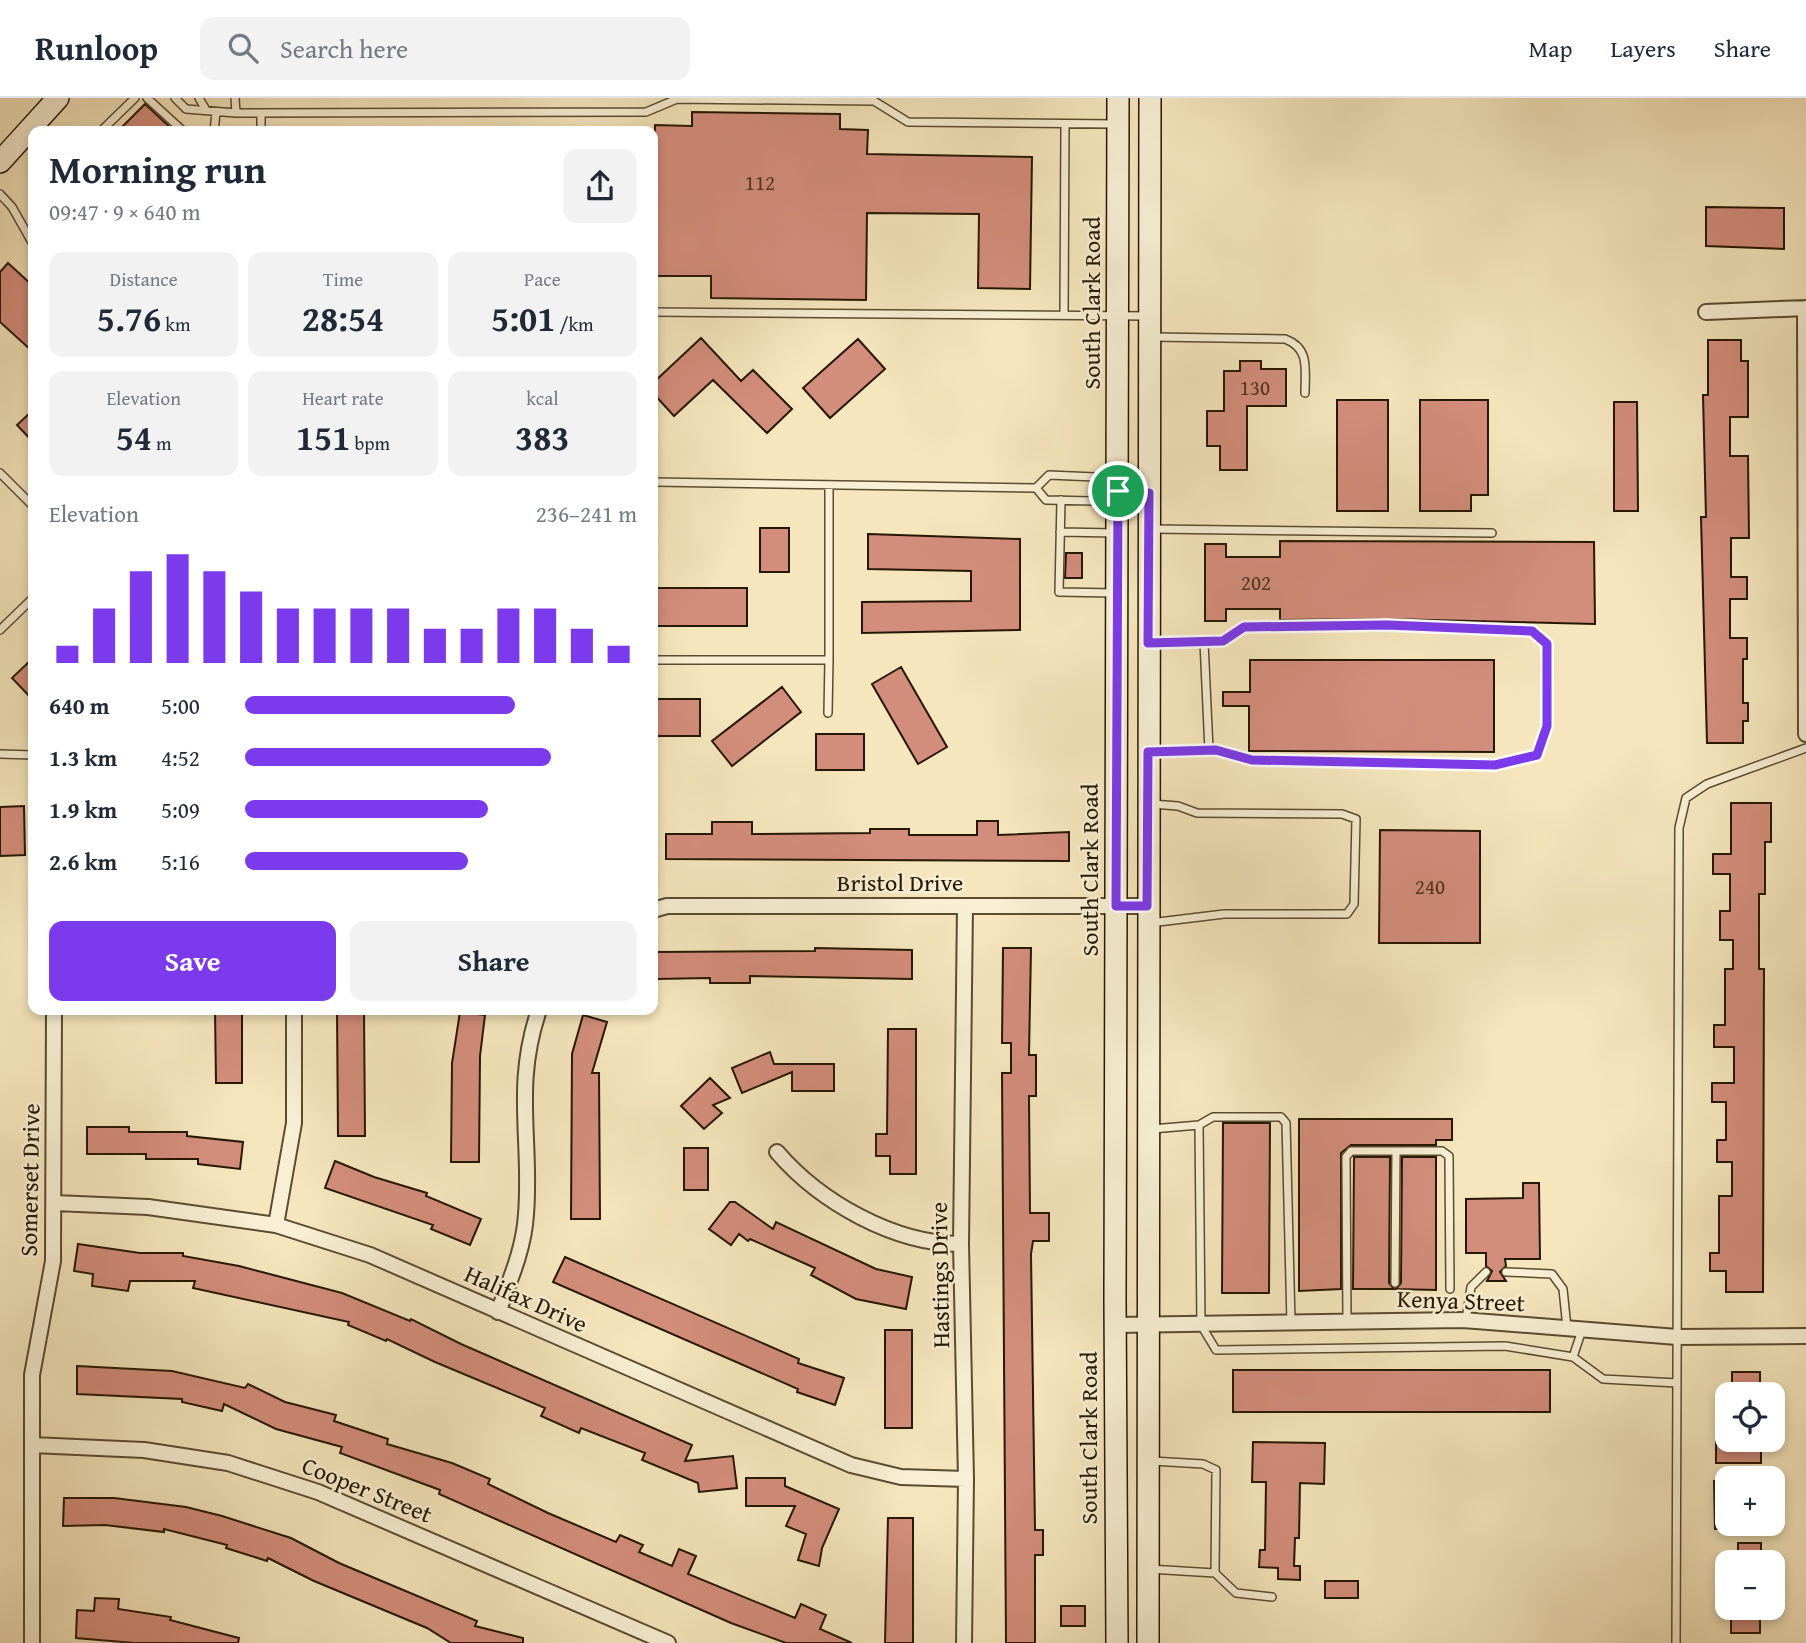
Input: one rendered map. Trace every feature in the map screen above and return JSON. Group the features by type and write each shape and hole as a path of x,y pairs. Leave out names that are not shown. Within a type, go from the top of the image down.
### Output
{"main road":[{"path":"33,126 58,98"},
{"name":"South Clark Road","path":"1117,1643 1117,533 1112,490 1118,315 1118,98"},
{"path":"1148,1643 1150,98"},
{"path":"1118,124 1150,126"},
{"path":"0,162 28,131"}],"street":[{"path":"1706,312 1806,308 1806,734"},
{"name":"Bristol Drive","path":"658,909 667,906 1116,906 1147,915"},
{"name":"Hastings Drive","path":"964,1643 966,1479 961,1244 965,906"},
{"name":"Somerset Drive","path":"32,1643 32,1375 53,1261 54,1015"},
{"path":"276,1225 294,1123 294,1015"},
{"path":"498,1312 521,1252 527,1212 523,1103 528,1042 537,1015"},
{"path":"777,1152 811,1187 898,1236 932,1244 961,1244"},
{"name":"Halifax Drive","path":"55,1203 149,1207 276,1225 370,1255 851,1465 901,1477 966,1479"},
{"name":"Kenya Street","path":"1115,1325 1466,1320 1677,1337 1806,1336"},
{"name":"Cooper Street","path":"32,1445 144,1450 241,1467 318,1492 668,1643"}],"lane":[{"path":"106,126 135,98"},
{"path":"147,98 178,126"},
{"path":"175,98 186,109 216,113 646,112 677,99 874,99 908,122 1118,124"},
{"path":"199,98 206,110"},
{"path":"236,98 236,113"},
{"path":"215,126 216,113"},
{"path":"261,113 261,126"},
{"path":"1064,315 1065,124"},
{"path":"0,194 12,207 28,235"},
{"path":"658,312 1149,316"},
{"path":"1149,337 1285,339 1297,344 1305,356 1305,393"},
{"path":"0,474 28,501"},
{"path":"658,482 1036,488 1049,475 1096,477 1112,490"},
{"path":"828,713 829,486"},
{"path":"1036,488 1046,500 1093,500 1112,490 1149,493"},
{"path":"1061,500 1059,592 1117,593"},
{"path":"1149,529 1492,533"},
{"path":"1060,532 1117,533"},
{"path":"0,631 28,603"},
{"path":"1148,643 1223,641 1244,627 1387,625 1532,631 1547,644 1547,726 1537,755 1495,765 1252,760 1209,750 1148,752"},
{"path":"1203,642 1209,750"},
{"path":"658,660 829,660"},
{"path":"1676,1643 1679,828 1686,798 1707,784 1806,748"},
{"path":"0,754 28,755"},
{"path":"1147,915 1168,923 1224,915 1347,914 1354,904 1356,819 1342,814 1197,813 1178,806 1148,804"},
{"path":"1148,1130 1199,1125 1213,1117 1281,1117 1286,1123 1291,1323"},
{"path":"1199,1125 1201,1325 1216,1350 1505,1346 1573,1357 1603,1379 1677,1383"},
{"path":"1347,1322 1346,1157 1351,1151 1442,1151 1449,1156 1450,1289"},
{"path":"1395,1151 1395,1283"},
{"path":"1466,1320 1471,1287 1486,1272"},
{"path":"1506,1272 1552,1274 1563,1289 1567,1328"},
{"path":"1573,1357 1582,1330"},
{"path":"1148,1461 1203,1464 1216,1470 1215,1573"},
{"path":"1148,1569 1215,1573 1236,1593 1272,1597"}],"building":[{"path":"145,104 169,126 123,126"},
{"path":"692,112 840,114 840,129 868,130 867,154 1032,157 1030,289 978,288 979,214 867,213 866,300 711,298 711,276 658,276 658,126 655,125 692,126"},
{"path":"1706,207 1784,208 1784,249 1706,246"},
{"path":"8,263 28,281 28,347 0,322 0,272"},
{"path":"701,338 741,381 753,370 792,409 767,433 713,380 674,416 658,398 658,378"},
{"path":"858,339 885,369 830,418 803,388"},
{"path":"1708,340 1741,340 1741,361 1748,361 1748,417 1730,417 1730,456 1748,456 1749,538 1731,538 1731,577 1747,577 1747,599 1730,599 1730,638 1747,638 1747,659 1743,659 1743,703 1748,703 1748,721 1743,721 1743,743 1707,743 1701,517 1706,517 1703,395 1708,395"},
{"path":"1240,361 1261,361 1261,369 1286,369 1286,406 1247,406 1247,470 1220,470 1220,446 1207,446 1207,411 1224,411 1224,371 1240,371"},
{"path":"1337,400 1388,400 1388,511 1337,511"},
{"path":"1420,400 1488,400 1488,495 1471,495 1471,511 1420,511"},
{"path":"1614,402 1637,402 1638,511 1614,511"},
{"path":"28,415 28,437 17,425"},
{"path":"760,528 789,528 789,572 760,572"},
{"path":"868,534 1020,539 1020,630 862,633 862,602 971,601 971,571 868,569"},
{"path":"1280,541 1594,542 1595,624 1387,619 1280,620 1280,609 1226,609 1226,621 1205,621 1205,544 1226,544 1226,557 1280,557"},
{"path":"1066,553 1082,553 1082,578 1065,578"},
{"path":"658,588 747,588 747,626 658,626"},
{"path":"1250,660 1494,660 1494,752 1249,751 1249,706 1223,706 1223,692 1250,692"},
{"path":"28,663 28,695 12,678"},
{"path":"901,667 947,747 918,764 872,684"},
{"path":"782,687 801,712 732,766 712,741"},
{"path":"658,699 700,699 700,736 658,736"},
{"path":"816,734 864,734 864,770 816,770"},
{"path":"1731,803 1771,803 1771,842 1765,842 1765,894 1759,894 1759,969 1764,969 1763,1292 1726,1292 1726,1271 1710,1271 1710,1253 1719,1253 1719,1196 1732,1196 1732,1162 1717,1162 1717,1140 1726,1140 1726,1102 1712,1102 1712,1083 1734,1083 1734,1047 1714,1047 1714,1025 1725,1025 1725,969 1733,969 1733,940 1720,940 1720,911 1730,911 1730,874 1713,874 1713,854 1731,854"},
{"path":"24,806 25,855 0,856 0,807"},
{"path":"977,821 998,821 998,835 1069,832 1069,861 666,859 666,834 712,834 712,822 752,822 752,834 870,833 870,829 909,829 909,835 977,835"},
{"path":"1380,830 1480,831 1480,943 1379,943"},
{"path":"815,948 912,950 912,979 750,976 750,983 710,983 710,978 658,979 658,952 815,951"},
{"path":"1003,948 1031,948 1029,1055 1036,1055 1036,1096 1029,1096 1030,1213 1049,1213 1049,1241 1033,1241 1031,1254 1035,1530 1043,1530 1043,1555 1035,1555 1035,1643 1006,1643 1002,1073 1011,1073 1011,1043 1002,1043"},
{"path":"215,1015 242,1015 242,1083 216,1083"},
{"path":"337,1015 364,1015 365,1136 338,1136"},
{"path":"460,1015 485,1015 480,1056 479,1162 451,1162 452,1063"},
{"path":"583,1015 607,1022 592,1073 599,1073 600,1219 571,1219 572,1054"},
{"path":"888,1029 916,1029 916,1174 890,1174 890,1156 876,1156 876,1134 887,1134"},
{"path":"770,1052 774,1064 834,1064 834,1091 792,1091 792,1072 742,1093 732,1068"},
{"path":"710,1078 730,1098 713,1105 722,1113 704,1129 681,1106"},
{"path":"1299,1119 1452,1119 1452,1140 1436,1140 1436,1145 1351,1145 1341,1153 1341,1289 1299,1291"},
{"path":"1223,1123 1270,1123 1269,1293 1222,1293"},
{"path":"87,1127 129,1127 129,1132 187,1132 187,1136 243,1142 240,1169 198,1164 198,1159 146,1159 146,1154 87,1154"},
{"path":"684,1148 708,1148 708,1190 684,1190"},
{"path":"1354,1157 1390,1157 1389,1283 1394,1289 1353,1289"},
{"path":"1402,1157 1436,1157 1436,1290 1396,1289 1401,1283"},
{"path":"335,1161 374,1177 427,1193 426,1196 481,1219 470,1245 431,1229 433,1225 325,1188"},
{"path":"1523,1183 1539,1183 1540,1259 1505,1259 1506,1266 1500,1272 1506,1281 1487,1281 1492,1271 1486,1266 1486,1253 1466,1253 1466,1199 1523,1198"},
{"path":"730,1202 735,1202 773,1229 776,1222 876,1269 912,1277 906,1309 856,1299 811,1275 815,1268 750,1239 748,1241 739,1234 731,1245 709,1229"},
{"path":"78,1244 140,1253 183,1253 183,1256 239,1266 342,1293 410,1321 411,1319 461,1344 692,1445 685,1461 733,1456 737,1488 699,1492 698,1483 642,1460 645,1453 581,1428 579,1433 541,1416 545,1408 387,1339 386,1341 348,1325 349,1322 193,1288 195,1281 130,1281 128,1291 92,1286 93,1274 74,1271"},
{"path":"565,1257 799,1359 798,1363 844,1378 835,1405 797,1392 798,1389 553,1282"},
{"path":"885,1330 912,1330 912,1428 885,1428"},
{"path":"77,1366 172,1371 245,1388 248,1384 285,1402 336,1415 334,1421 388,1439 387,1444 452,1463 490,1479 488,1484 616,1542 620,1535 643,1545 639,1552 672,1566 679,1549 696,1556 688,1574 795,1618 801,1604 826,1615 820,1629 852,1643 786,1643 731,1623 439,1494 440,1490 340,1453 342,1447 276,1429 224,1404 222,1411 182,1402 182,1399 77,1394"},
{"path":"1233,1370 1550,1370 1550,1412 1233,1412"},
{"path":"1732,1372 1760,1372 1760,1382 1732,1382"},
{"path":"1253,1442 1325,1443 1324,1484 1300,1483 1299,1538 1295,1538 1294,1566 1300,1566 1300,1580 1278,1579 1278,1568 1259,1567 1260,1550 1265,1550 1266,1482 1252,1482"},
{"path":"1716,1452 1761,1452 1761,1463 1716,1463"},
{"path":"746,1478 785,1478 785,1486 839,1509 822,1548 819,1566 798,1560 806,1534 786,1526 795,1506 746,1506"},
{"path":"64,1498 114,1498 186,1507 222,1516 291,1538 339,1563 477,1621 475,1626 523,1638 523,1643 451,1643 427,1628 314,1581 268,1558 267,1561 226,1548 227,1545 164,1529 164,1532 105,1525 63,1526"},
{"path":"888,1518 913,1518 913,1643 885,1643"},
{"path":"1738,1543 1761,1543 1761,1550 1738,1550"},
{"path":"1325,1581 1358,1581 1358,1598 1325,1598"},
{"path":"95,1598 119,1599 118,1609 171,1617 170,1620 239,1638 238,1643 134,1643 76,1638 77,1610 94,1611"},
{"path":"1061,1606 1085,1606 1085,1626 1061,1626"},
{"path":"1731,1620 1760,1620 1760,1633 1731,1633"}],"route":[{"path":"1118,491 1149,493 1148,643 1223,641 1244,627 1387,625 1532,631 1547,644 1547,726 1537,755 1495,765 1252,760 1216,750 1148,752 1147,906 1116,906 1118,491"}]}
